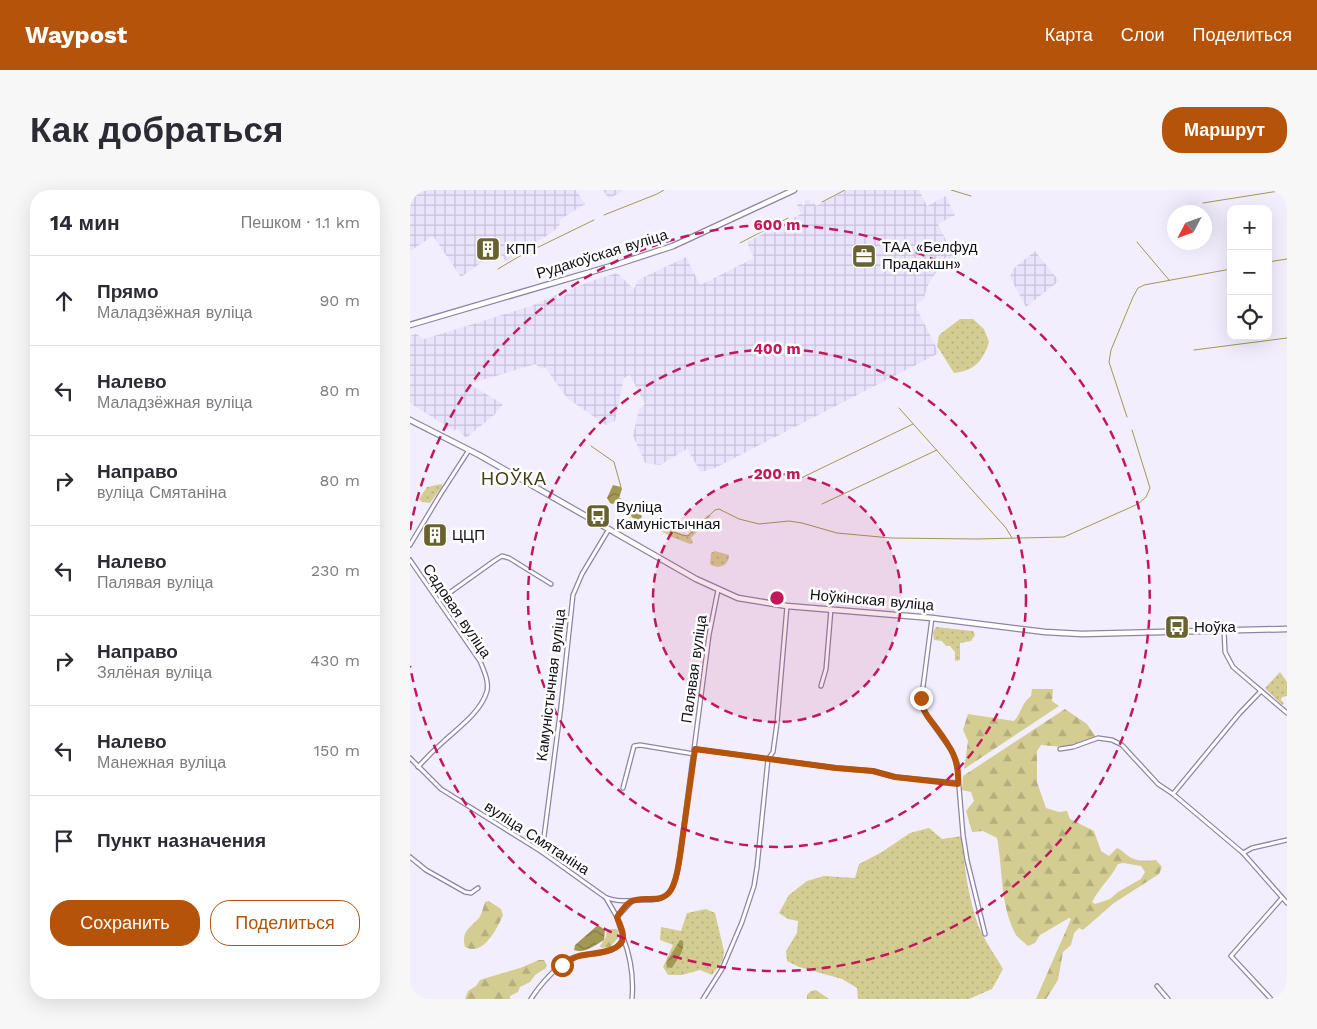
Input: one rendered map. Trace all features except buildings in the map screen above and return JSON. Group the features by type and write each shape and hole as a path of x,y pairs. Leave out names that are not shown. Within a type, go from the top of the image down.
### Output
{"main road":[{"name":"Рудакоўская вуліца","path":"410,325 673,246 794,190"},
{"name":"Ноўкінская вуліца","path":"410,420 469,450 696,579 738,598 787,606 932,618 1045,632 1082,634 1287,629"}],"street":[{"path":"410,545 469,450"},
{"name":"Камуністычная вуліца","path":"542,852 561,706 572,600 582,574 609,529"},
{"path":"438,601 502,556 509,558 551,584"},
{"name":"Садовая вуліца","path":"410,560 480,661 486,676 487,691 483,700 470,717 418,767"},
{"name":"Палявая вуліца","path":"666,896 671,890 677,872 709,635 718,590"},
{"path":"702,999 722,969 742,922 754,886 768,759 772,752 778,723 787,606"},
{"path":"821,686 828,648 831,609"},
{"path":"932,618 921,702 927,716 952,751 958,763 958,784 967,860 985,934"},
{"path":"1224,630 1225,652 1230,663 1287,713"},
{"path":"1173,794 1239,714 1261,691"},
{"path":"1060,749 1073,748 1098,738 1112,740 1122,745 1158,784 1173,794 1243,853 1287,903"},
{"path":"623,788 634,746 640,745 873,771 904,778 958,784"},
{"name":"вуліца Смятаніна","path":"410,759 451,796 542,852 605,897 613,900 632,901 656,900 666,896"},
{"path":"1243,853 1252,848 1287,840"},
{"path":"410,857 426,870 465,892 471,893 478,888"},
{"path":"605,897 617,917 623,937 632,971 632,999"},
{"path":"1271,999 1231,956 1282,898"},
{"path":"617,917 632,901"},
{"path":"531,999 543,983 567,961 580,956 610,950 619,945 623,937"},
{"path":"1158,986 1168,999"}],"shaded area":[{"path":"410,190 576,190 585,204 559,220 560,224 555,230 508,261 498,251 461,277 433,236 410,251"},
{"path":"603,190 624,190 609,199"},
{"path":"847,190 919,190 927,206 946,196 955,215 938,224 957,263 936,272 928,285 923,301 918,302 916,307 939,353 715,468 701,472 687,449 660,465 645,463 633,436 639,409 645,404 630,375 624,378 615,421 606,425 567,398 547,370 547,367 540,369 536,364 469,384 503,404 494,415 466,438 457,428 454,431 410,403 410,336 416,334 424,339 531,306 556,295 558,298 570,293 569,290 617,273 634,289 638,280 686,257 700,285 754,258 747,242 801,214 797,205 801,203 803,206 806,204 805,201 809,199 811,204 814,203 816,206"},
{"path":"1035,251 1059,281 1026,307 1010,277 1013,269"}],"green space":[{"path":"960,319 973,319 984,329 989,342 984,355 977,364 967,370 954,373 937,346 939,335"},
{"path":"442,484 442,487 430,503 422,502 419,499 427,487"},
{"path":"708,515 711,516 691,538 693,543 690,544 650,525 651,522 687,535"},
{"path":"715,551 729,555 727,562 720,567 710,564 711,553"},
{"path":"936,627 973,631 975,635 971,641 960,643 960,660 955,661 955,652 950,646 946,646 942,641 934,640 933,632"},
{"path":"1280,672 1287,682 1287,696 1282,697 1281,700 1284,704 1282,705 1265,688"},
{"path":"1032,689 1053,689 1052,701 1059,706 964,769 968,741 963,730 968,714 1014,721 1025,702 1031,696"},
{"path":"1065,709 1087,724 1096,737 1064,747 1041,745 1037,751 1037,782 1046,808 1059,812 1067,811 1070,819 1094,831 1101,851 1109,856 1117,848 1137,860 1156,860 1162,867 1159,874 1114,903 1083,930 1079,928 1074,933 1071,945 1063,952 1058,980 1046,999 1036,999 1071,919 1069,918 1040,935 1035,943 1028,946 1016,935 1007,912 997,838 983,831 972,832 966,811 974,801 971,792 962,790 963,776","holes":["1118,864 1141,866 1145,872 1141,879 1118,892 1110,899 1095,904 1092,902"]},
{"path":"929,828 942,839 962,836 967,881 978,925 1003,969 992,989 969,999 858,999 857,988 842,979 799,967 787,961 786,951 797,933 798,921 788,919 779,913 789,895 807,881 824,876 855,878 859,864 882,852 910,833"},
{"path":"489,901 501,909 503,915 497,927 483,945 472,949 465,947 465,933 479,918 485,902"},
{"path":"706,909 715,913 724,951 723,960 712,975 700,970 682,975 668,975 663,967 673,945 660,940 661,927 681,931 687,913"},
{"path":"607,929 616,929 618,931 618,938 610,947 601,948 600,946 606,937"},
{"path":"544,960 547,965 546,968 535,975 530,982 520,987 518,992 510,996 510,999 465,999 468,991 476,986 480,980"},
{"path":"816,990 829,999 807,999 807,995 811,991"}],"water":[{"path":"613,485 622,489 619,498 613,504 607,498"},
{"path":"629,506 642,516 639,523 626,512"},
{"path":"598,925 605,930 604,940 586,950 574,950 575,945"},
{"path":"680,940 683,941 683,948 680,955 672,968 667,967 666,963"}],"waterway":[{"path":"604,215 664,190"},
{"path":"822,202 845,190"},
{"path":"951,190 971,196"},
{"path":"1203,203 1285,190"},
{"path":"740,243 788,218"},
{"path":"498,269 518,257 594,220"},
{"path":"1137,242 1169,280"},
{"path":"1272,261 1287,259"},
{"path":"1127,417 1109,362 1111,350 1138,288 1144,285 1227,270"},
{"path":"1194,350 1287,338"},
{"path":"899,408 1006,528 1012,538"},
{"path":"797,480 913,424"},
{"path":"652,524 688,536 715,510 719,509 739,519 759,524 789,521 837,533 891,538 1064,537 1138,504 1146,497 1150,488 1132,430"},
{"path":"591,446 614,462 621,487"},
{"path":"822,504 937,450"},
{"path":"619,498 629,506"}],"place":[{"name":"КПП","path":"488,249"},
{"name":"ТАА «Белфуд Прадакшн»","path":"864,256"},
{"name":"Вуліца Камуністычная","path":"598,516"},
{"name":"ЦЦП","path":"435,535"},
{"name":"Ноўка","path":"1177,627"}],"district":[{"name":"НОЎКА","path":"514,479"}],"route":[{"path":"562,965 571,958 615,948 622,941 623,937 617,917 625,906 632,901 656,900 666,896 671,890 680,856 695,749 836,768 873,771 921,781 958,784 958,763 937,728 927,716 921,698"}]}
